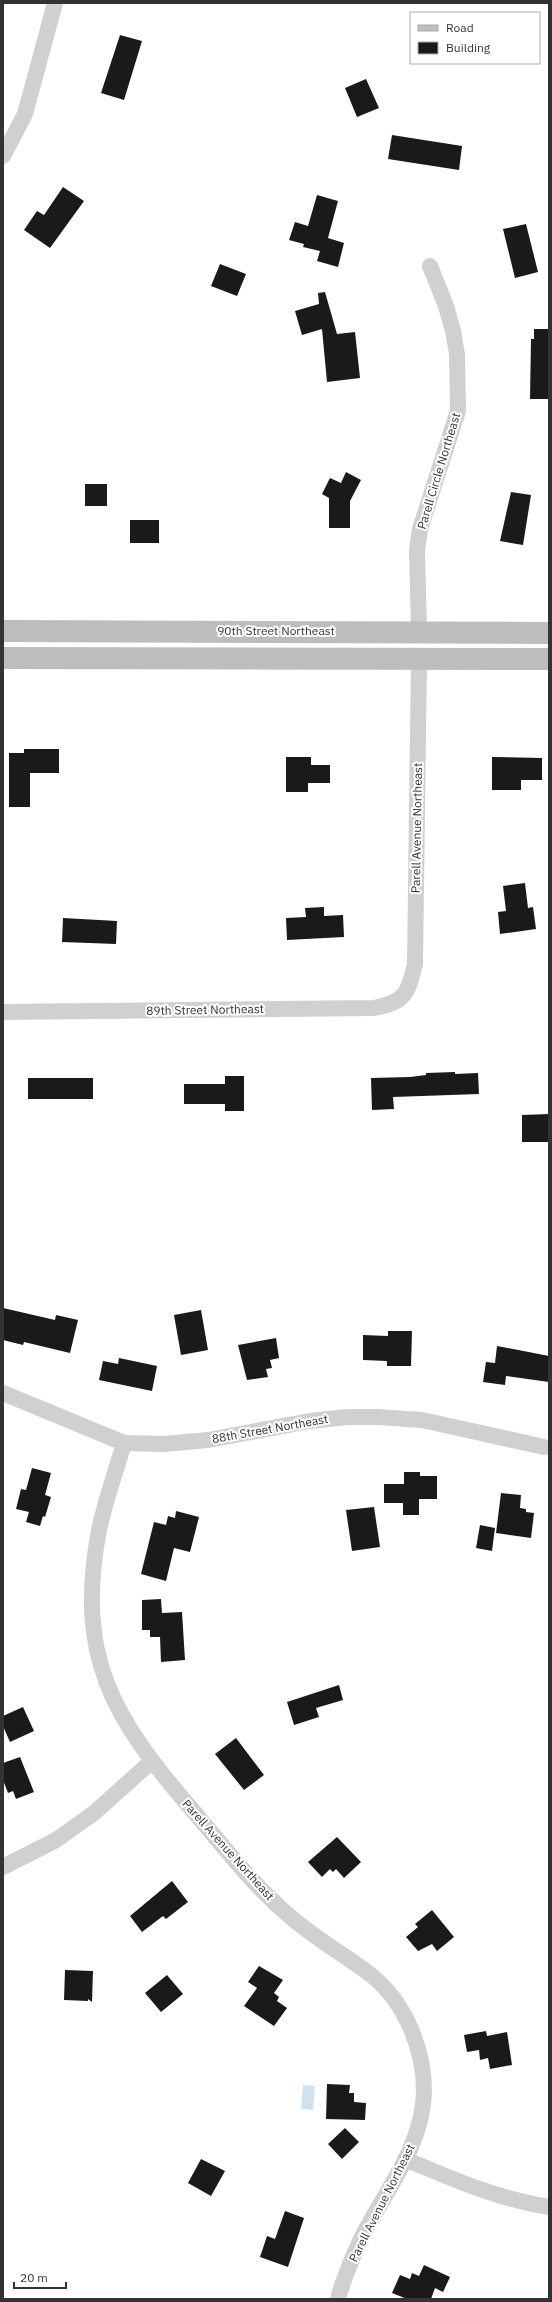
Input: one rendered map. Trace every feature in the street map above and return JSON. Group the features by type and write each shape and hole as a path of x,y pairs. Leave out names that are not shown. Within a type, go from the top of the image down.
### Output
{"main road":[{"name":"90th Street Northeast","path":"3,631 549,633"},
{"path":"3,658 549,659"}],"street":[{"path":"3,156 25,114 55,3"},
{"name":"Parell Circle Northeast","path":"419,632 417,550 420,529 458,411 458,376 453,331 446,306 430,266"},
{"name":"Parell Avenue Northeast","path":"404,995 411,982 415,964 419,659"},
{"name":"89th Street Northeast","path":"3,1012 374,1008 393,1004 404,995"},
{"name":"88th Street Northeast","path":"3,1393 124,1443 164,1444 208,1440 310,1421 354,1417 422,1420 544,1447"},
{"name":"Parell Avenue Northeast","path":"124,1443 99,1529 91,1601 93,1633 100,1668 114,1704 152,1761 262,1890 292,1918 373,1977 391,1996 408,2022 420,2056 424,2091 420,2117 414,2140 359,2242 338,2299"},
{"path":"3,1867 56,1840 94,1813 152,1761"},
{"path":"405,2159 468,2186 522,2203 549,2207"}],"water":[{"path":"303,2085 315,2086 313,2110 301,2109"}],"building":[{"path":"120,35 142,41 124,100 101,93"},
{"path":"366,79 379,108 357,117 345,88"},
{"path":"392,135 462,146 459,170 388,159"},
{"path":"63,187 84,201 50,248 24,230 37,211 44,215"},
{"path":"317,195 338,201 328,238 344,243 338,267 317,261 320,251 303,247 304,244 289,240 295,222 308,226"},
{"path":"526,224 538,272 515,278 503,229"},
{"path":"220,264 246,274 237,296 211,286"},
{"path":"325,292 337,334 355,332 360,378 327,382 322,329 302,335 295,311 319,304 318,293"},
{"path":"534,329 549,329 549,399 530,399 531,339 534,339"},
{"path":"346,472 361,480 350,501 350,528 329,528 329,498 322,494 330,478 341,483"},
{"path":"85,484 107,484 107,506 85,506"},
{"path":"511,492 531,495 523,545 500,541"},
{"path":"130,520 159,520 159,543 130,543"},
{"path":"24,749 59,749 59,773 30,773 30,807 9,807 9,753 24,753"},
{"path":"286,757 311,757 311,765 330,765 330,783 308,783 308,792 286,792"},
{"path":"492,757 542,758 542,780 521,780 521,790 492,790"},
{"path":"525,883 528,908 533,907 536,929 500,934 498,912 506,911 503,886"},
{"path":"324,907 324,916 343,915 344,937 287,940 286,918 306,917 305,908"},
{"path":"63,918 117,921 116,944 62,942"},
{"path":"455,1072 455,1074 478,1073 479,1094 393,1097 394,1109 372,1110 371,1078 410,1077 426,1075 426,1073"},
{"path":"225,1076 244,1076 244,1111 225,1111 225,1104 184,1104 184,1084 225,1084"},
{"path":"28,1078 93,1078 93,1099 28,1099"},
{"path":"549,1114 549,1142 522,1142 522,1115"},
{"path":"3,1308 55,1320 56,1315 78,1320 70,1353 24,1342 23,1345 3,1340"},
{"path":"201,1310 208,1350 181,1355 174,1315"},
{"path":"388,1331 412,1331 411,1366 387,1366 387,1361 363,1360 363,1335 388,1336"},
{"path":"276,1338 279,1358 270,1360 272,1368 266,1369 268,1377 247,1380 238,1345"},
{"path":"497,1346 549,1356 549,1382 506,1376 505,1385 483,1382 486,1362 495,1363"},
{"path":"119,1358 157,1366 152,1391 99,1380 103,1361 118,1364"},
{"path":"32,1468 51,1473 45,1495 51,1497 45,1517 43,1516 40,1526 26,1522 29,1512 16,1509 21,1489 26,1490"},
{"path":"404,1472 420,1472 420,1476 437,1476 437,1499 419,1499 419,1515 403,1515 403,1503 384,1503 384,1484 404,1484"},
{"path":"501,1493 521,1495 520,1508 526,1509 526,1512 534,1513 531,1538 496,1533"},
{"path":"374,1507 380,1547 352,1551 346,1510"},
{"path":"176,1511 199,1517 190,1552 174,1548 166,1581 141,1574 154,1522 166,1525 168,1516 175,1518"},
{"path":"480,1525 495,1528 492,1551 476,1548"},
{"path":"161,1599 162,1613 182,1612 185,1660 161,1662 160,1637 150,1637 150,1630 142,1630 142,1600"},
{"path":"339,1685 343,1700 316,1708 319,1717 294,1725 287,1702"},
{"path":"23,1707 34,1731 10,1742 3,1726 3,1716"},
{"path":"236,1738 264,1775 244,1790 215,1754"},
{"path":"20,1757 34,1792 16,1799 13,1791 8,1793 3,1780 3,1763"},
{"path":"337,1837 361,1862 344,1878 336,1869 333,1872 330,1869 322,1877 308,1862"},
{"path":"172,1881 188,1902 166,1919 163,1916 142,1932 130,1916"},
{"path":"432,1910 454,1937 437,1951 432,1944 418,1951 406,1937 418,1927 415,1924"},
{"path":"259,1966 283,1980 274,1993 279,1997 277,2001 287,2008 274,2026 244,2006 257,1988 248,1982"},
{"path":"65,1970 93,1971 92,2002 88,1999 88,2001 64,2000"},
{"path":"167,1975 183,1994 161,2012 145,1993"},
{"path":"486,2031 487,2036 507,2032 512,2065 490,2069 488,2058 480,2060 479,2050 467,2052 464,2035"},
{"path":"327,2084 350,2085 349,2093 354,2093 354,2102 366,2103 365,2120 326,2119"},
{"path":"345,2128 359,2142 342,2159 328,2144"},
{"path":"201,2159 225,2171 211,2196 188,2183"},
{"path":"285,2211 304,2218 288,2267 260,2257 267,2236 275,2239"},
{"path":"424,2265 450,2277 443,2292 435,2288 431,2299 407,2299 392,2293 400,2275 410,2279 412,2273 419,2276"}]}
